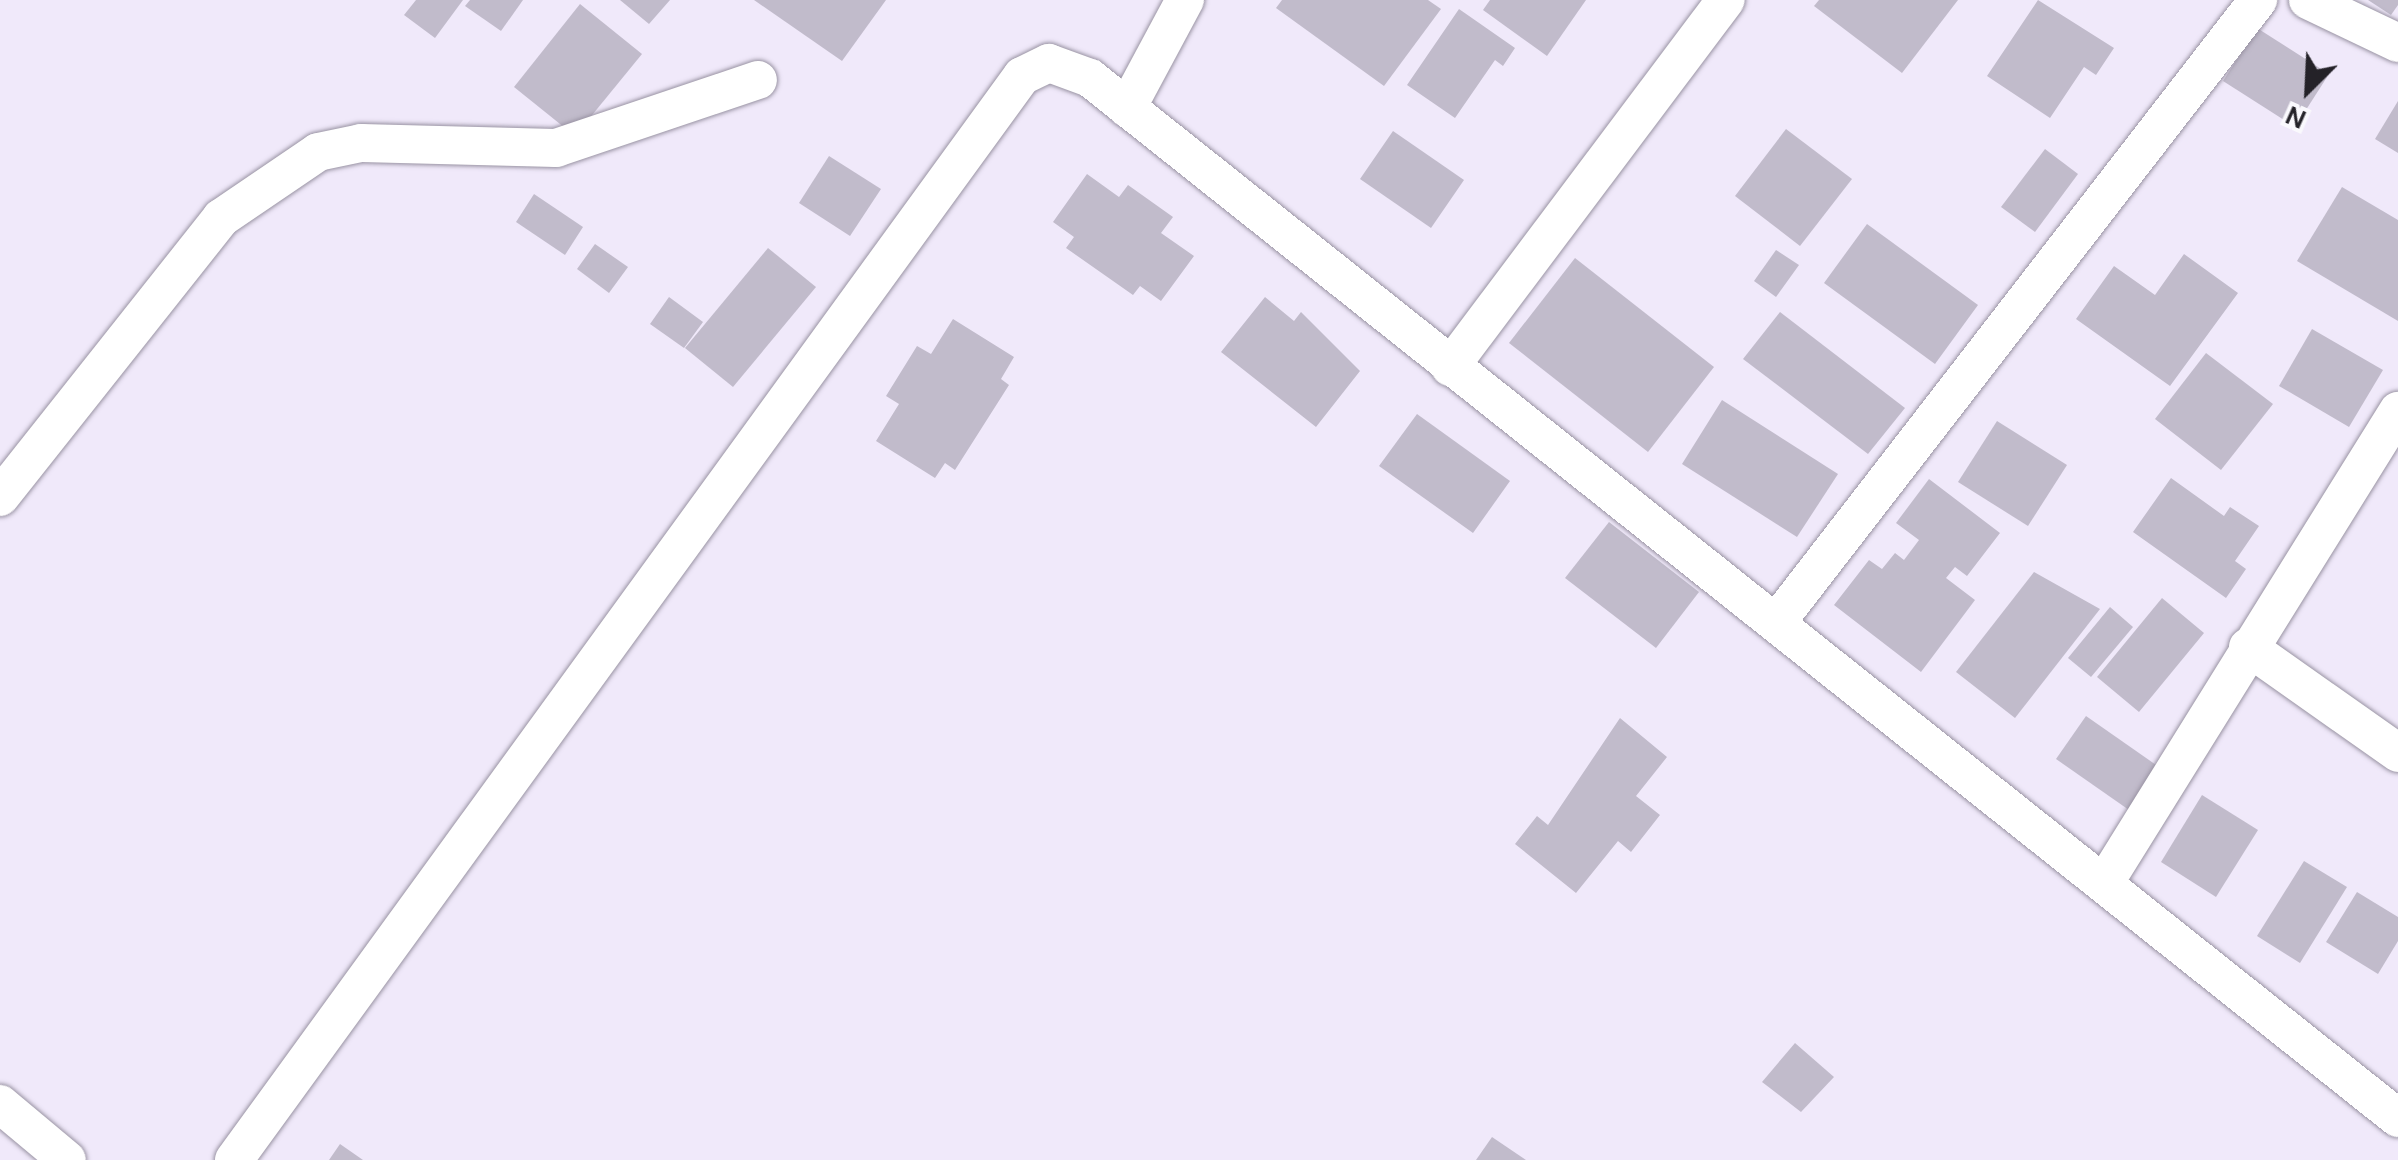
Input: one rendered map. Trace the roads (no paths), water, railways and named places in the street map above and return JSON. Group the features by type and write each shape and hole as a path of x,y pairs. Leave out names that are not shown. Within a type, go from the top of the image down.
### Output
{"street":[{"path":"1127,108 1185,0"},
{"path":"1450,366 1726,0"},
{"path":"1776,622 2258,0"},
{"path":"2308,0 2398,43"},
{"path":"234,1160 1022,76 1048,63 1090,78 2398,1118"},
{"path":"0,497 221,218 318,152 361,143 556,148 758,80"},
{"path":"2106,882 2248,647 2398,411"},
{"path":"2248,647 2398,754"},
{"path":"0,1104 68,1160"}]}
